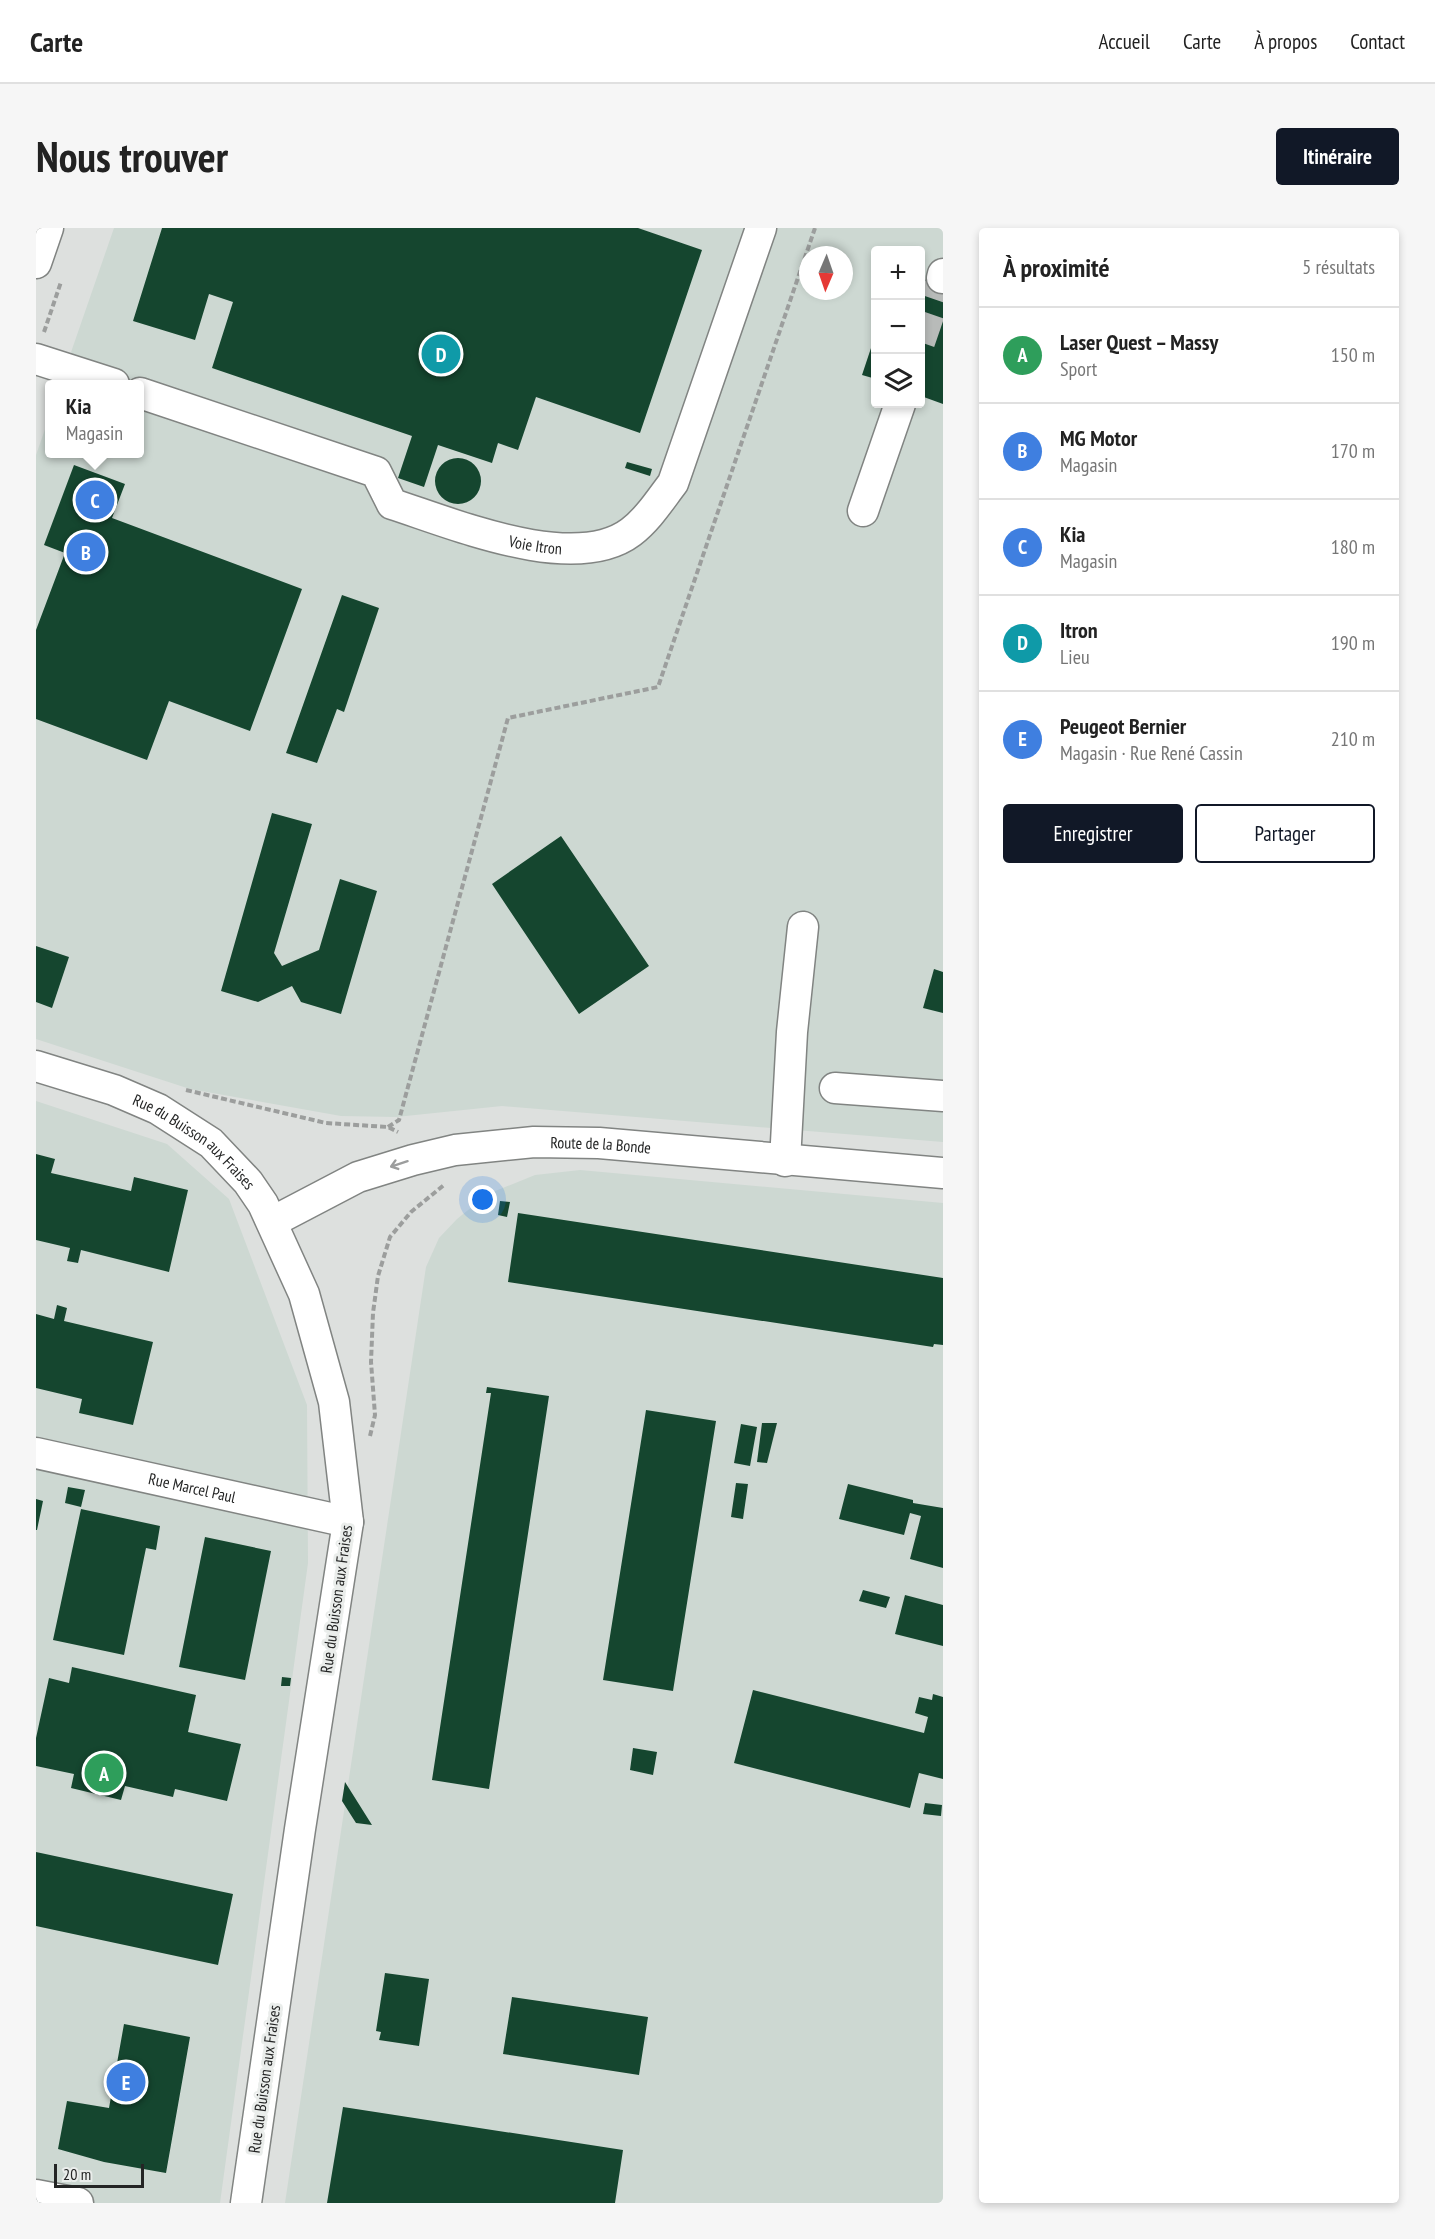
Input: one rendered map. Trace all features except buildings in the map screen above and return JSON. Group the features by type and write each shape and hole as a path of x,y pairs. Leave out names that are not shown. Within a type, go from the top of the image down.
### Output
{"street":[{"path":"36,263 48,228"},
{"name":"Voie Itron","path":"144,394 376,472 392,504 510,541 572,549 595,548 630,533 650,513 673,483 761,228"},
{"path":"38,359 102,380"},
{"path":"863,511 899,408"},
{"path":"785,1161 792,1032 803,927"},
{"name":"Rue du Buisson aux Fraises","path":"36,1066 114,1090 158,1109 211,1143 249,1182 272,1222 304,1294 334,1402 348,1521 300,1829 246,2203"},
{"path":"835,1088 943,1096"},
{"name":"Route de la Bonde","path":"272,1222 358,1177 413,1160 455,1150 534,1142 598,1143 943,1173"},
{"name":"Rue Marcel Paul","path":"36,1453 348,1521"},
{"path":"36,2195 78,2203"}],"path":[{"path":"387,1127 399,1120 508,718 658,687 815,228"},
{"path":"38,359 42,338 64,272"},
{"path":"184,1089 326,1123 387,1127 407,1135"},
{"path":"367,1447 375,1415 371,1362 373,1313 378,1276 390,1237 411,1212 453,1179"}],"shaded area":[{"path":"114,228 943,228 943,1142 502,1106 396,1117 341,1116 190,1089 36,1039 36,455 45,429 45,458 144,458 144,380 61,380"},
{"path":"36,1101 167,1144 229,1199 307,1405 308,1563 220,2203 36,2203"},
{"path":"580,1170 943,1203 943,2203 285,2203 426,1267 439,1238 457,1219 488,1194 535,1175"}],"tunnel":[{"path":"925,327 942,278"}],"place":[{"name":"Itron","path":"441,354"},
{"name":"Kia","path":"95,500"},
{"name":"MG Motor","path":"86,552"},
{"name":"Laser Quest – Massy","path":"104,1773"},
{"name":"Peugeot Bernier","path":"126,2082"}]}
